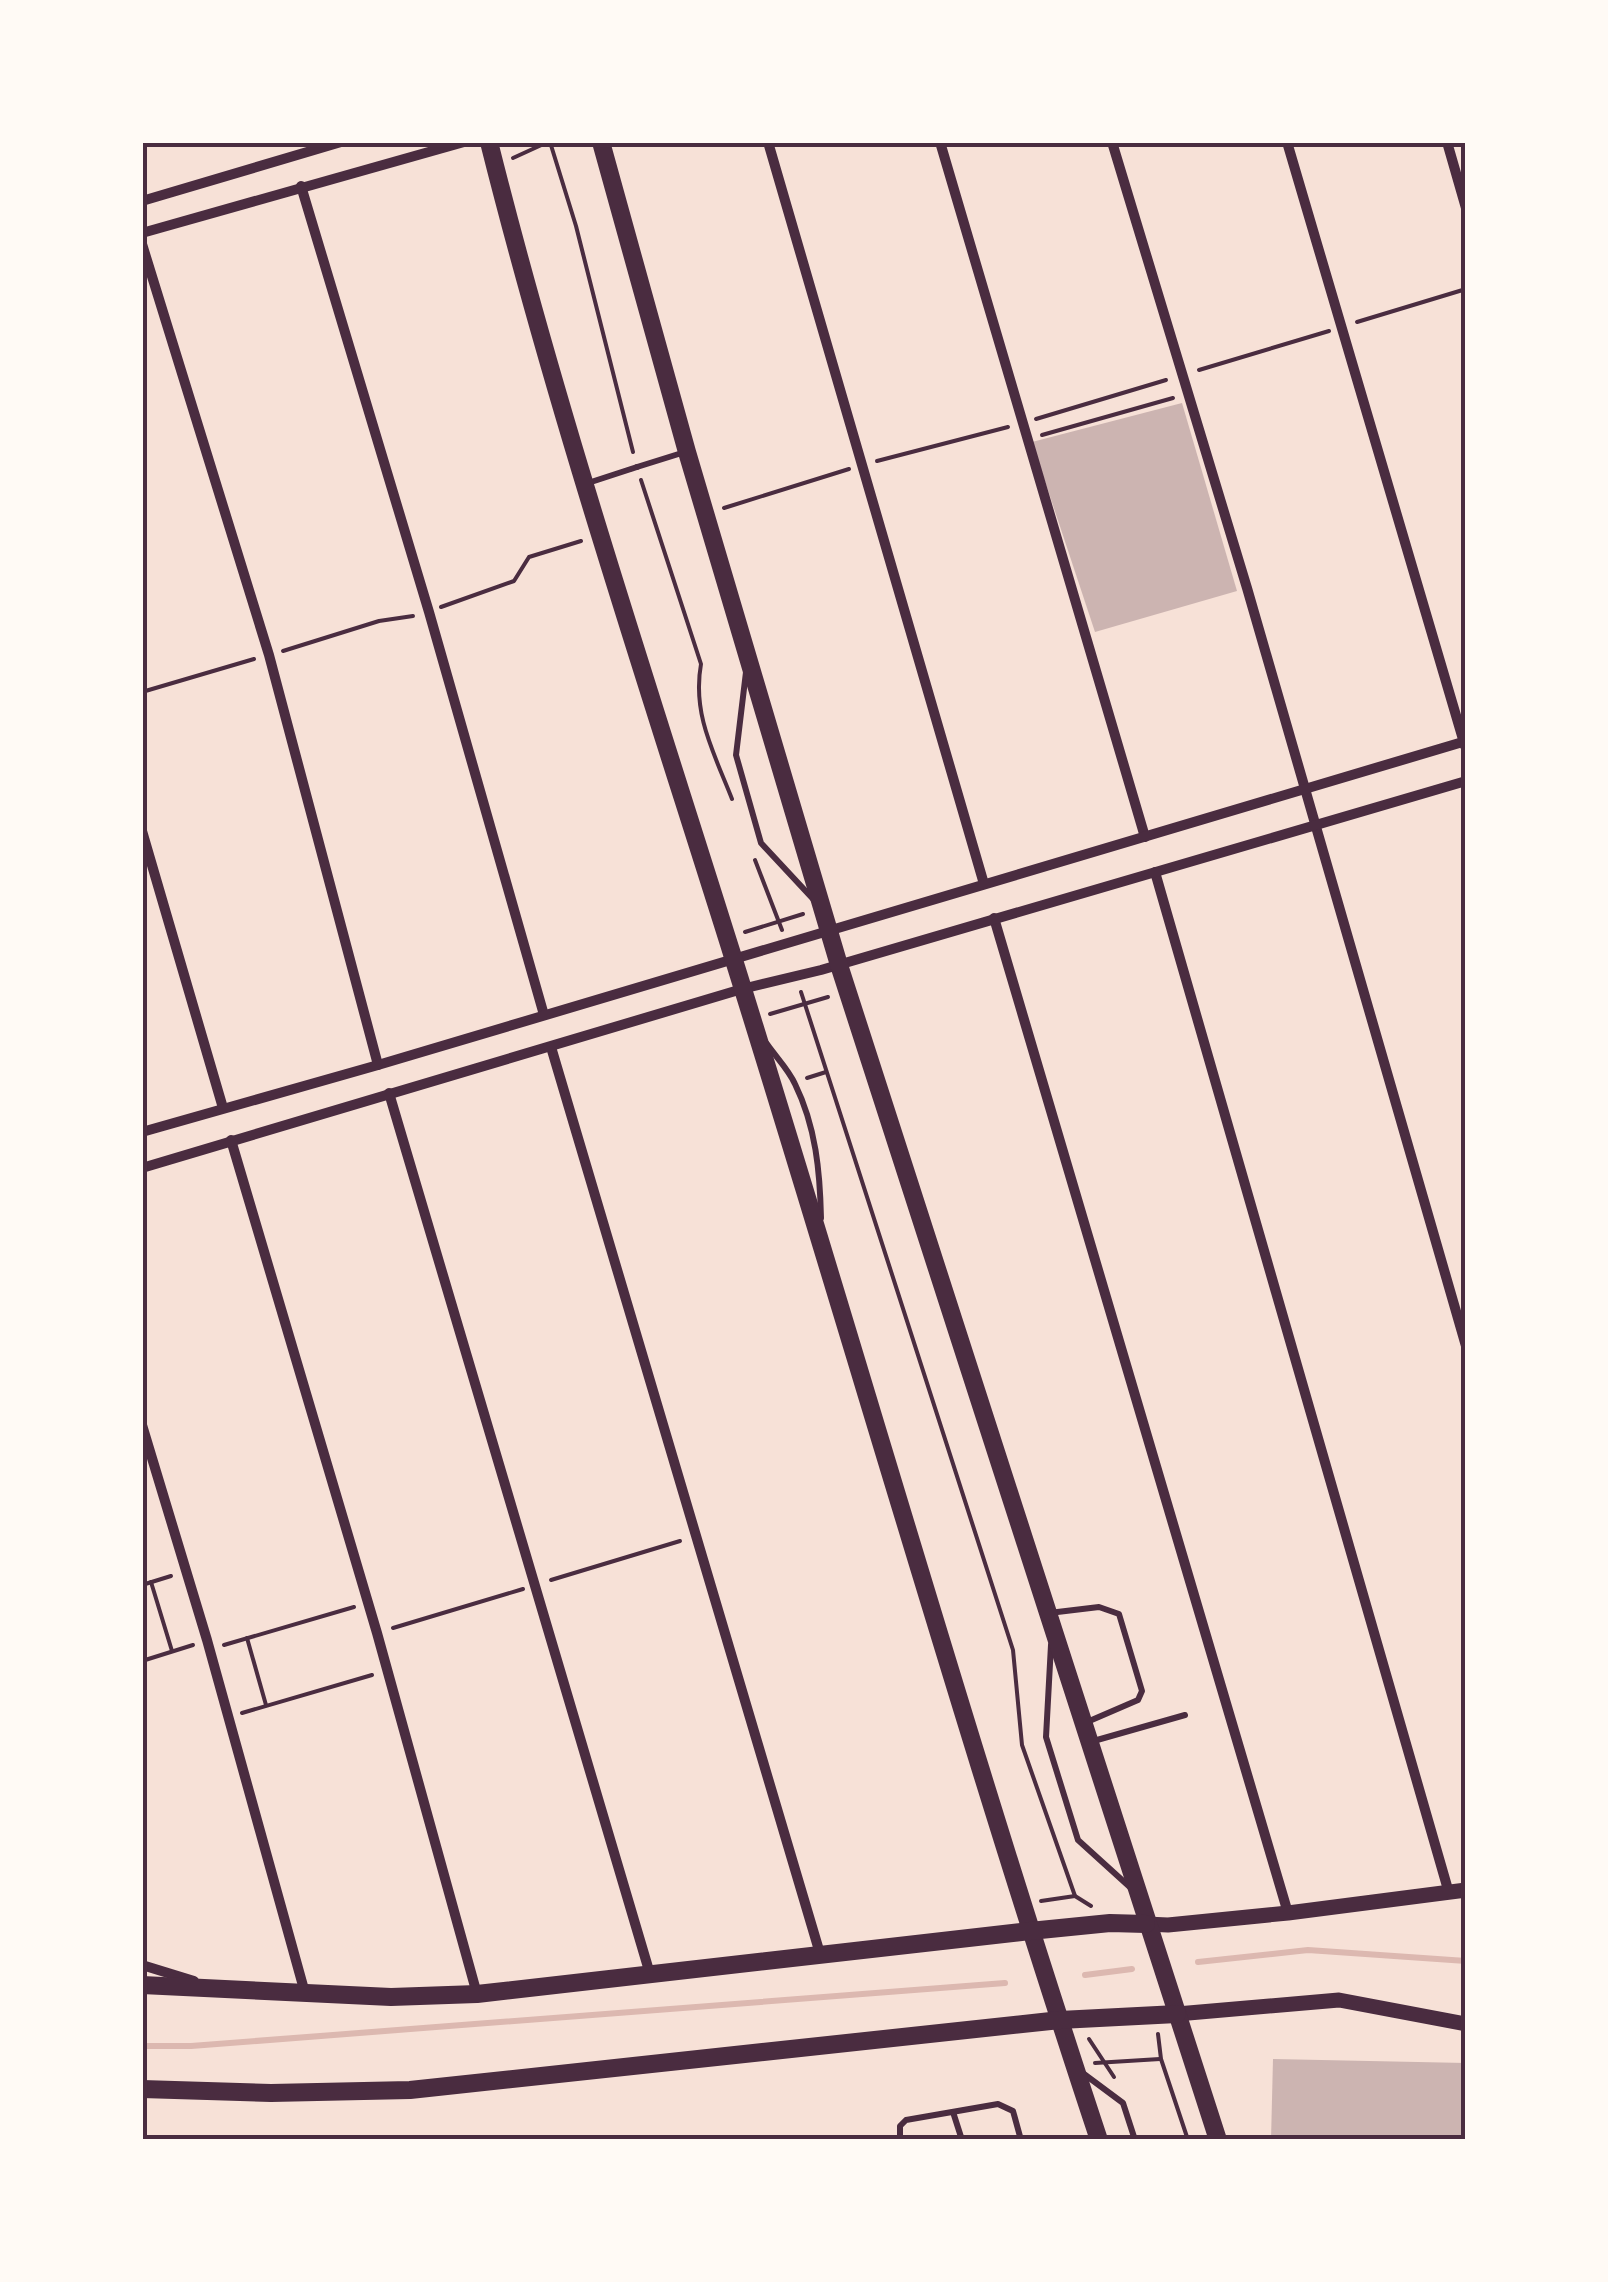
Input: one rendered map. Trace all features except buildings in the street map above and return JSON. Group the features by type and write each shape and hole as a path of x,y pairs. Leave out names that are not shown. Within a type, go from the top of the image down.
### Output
{"main road":[{"path":"489,142 584,484 1030,1931 1099,2140"},
{"path":"601,142 687,452 822,908 822,932 830,967 847,990 1218,2140"},
{"path":"142,1986 210,1986 391,1997 477,1994 1030,1931 1110,1923 1146,1924"},
{"path":"142,2090 410,2090 1060,2020 1177,2014"}],"street":[{"path":"290,142 294,157"},
{"path":"142,201 340,142"},
{"path":"142,232 464,142"},
{"path":"768,142 984,884"},
{"path":"940,142 1145,836"},
{"path":"1112,142 1466,1346"},
{"path":"142,1132 1465,743 1288,142"},
{"path":"1447,142 1466,208"},
{"path":"301,186 544,1015"},
{"path":"142,244 269,655 378,1065"},
{"path":"142,1168 742,989 830,967 1466,781"},
{"path":"142,831 223,1108"},
{"path":"1146,1924 1288,1913 1457,1892 1155,872"},
{"path":"994,918 1288,1913"},
{"path":"551,1047 821,1957"},
{"path":"389,1093 650,1975"},
{"path":"232,1140 368,1603 477,1994"},
{"path":"142,1425 305,1993"},
{"path":"142,1965 210,1986"},
{"path":"1177,2014 1339,2000 1466,2024"}],"lane":[{"path":"584,484 687,452"},
{"path":"747,657 736,755 762,843 822,908"},
{"path":"1086,1733 1138,1700 1142,1682 1119,1614 1099,1607 1050,1620 1046,1737 1078,1840 1136,1893"},
{"path":"1086,1733 1185,1715"},
{"path":"1075,2067 1123,2103 1134,2140"},
{"path":"900,2140 900,2126 906,2120 1006,2106 1013,2111 1021,2140"},
{"path":"954,2112 962,2140"}],"path":[{"path":"494,165 549,142 576,226 634,468 701,664 696,689 700,718"},
{"path":"705,514 1466,289"},
{"path":"1028,439 1186,394"},
{"path":"428,612 514,582 529,557 600,535"},
{"path":"294,648 379,620 410,616"},
{"path":"142,692 269,655"},
{"path":"726,938 822,908"},
{"path":"797,976 1013,1650 1022,1745 1076,1896 1022,1904"},
{"path":"753,1023 847,990"},
{"path":"142,1585 186,1572"},
{"path":"151,1582 172,1651"},
{"path":"142,1661 172,1651 247,1638 368,1603"},
{"path":"247,1638 266,1706"},
{"path":"228,1717 386,1671"},
{"path":"1156,2015 1161,2060 1188,2140"},
{"path":"1103,2061 1161,2060"}],"waterway":[{"path":"1198,1962 1308,1950 1466,1961"},
{"path":"1085,1975 1132,1969"},
{"path":"142,2046 191,2046 1005,1983"}]}
